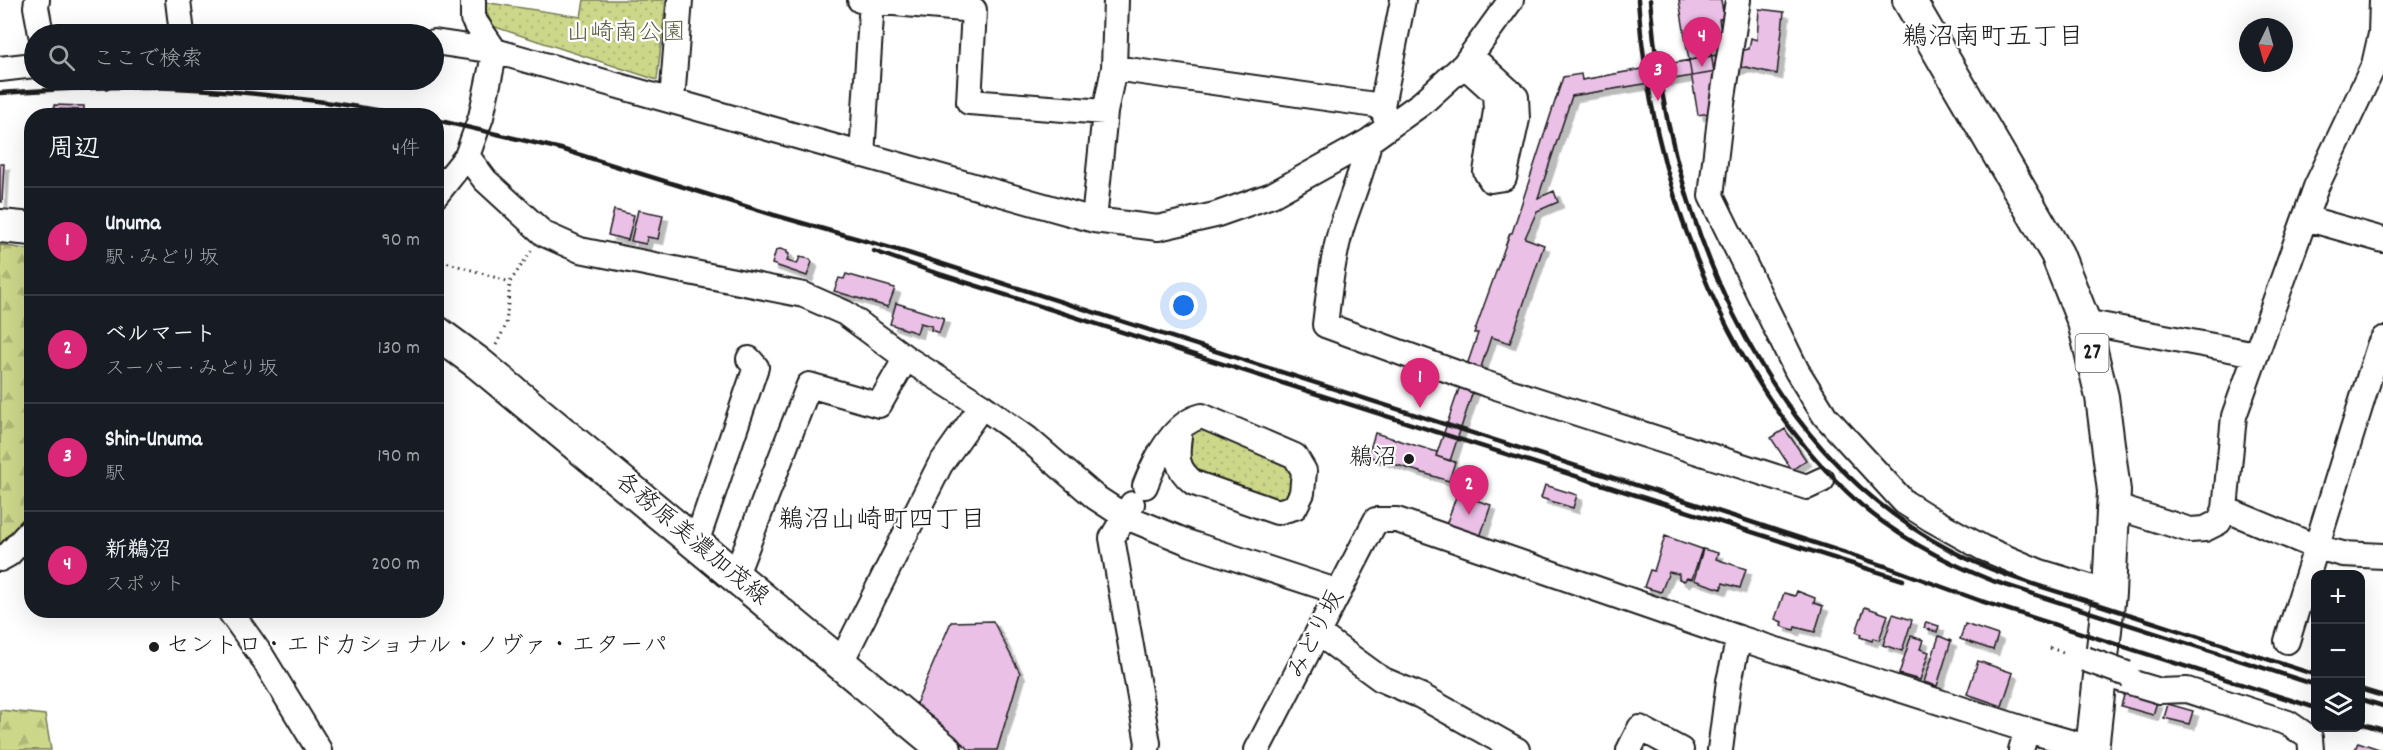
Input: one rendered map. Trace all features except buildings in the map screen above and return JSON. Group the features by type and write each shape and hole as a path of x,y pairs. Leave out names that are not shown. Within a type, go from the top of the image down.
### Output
{"main road":[{"name":"27","path":"1909,0 2052,244 2084,322 2102,397 2114,491 2104,669 2092,748"},
{"path":"0,226 24,228"},
{"name":"各務原美濃加茂線","path":"444,338 478,363 945,750"}],"street":[{"path":"37,0 39,24"},
{"path":"178,0 181,24"},
{"path":"444,185 467,156 481,117 495,51 473,19 473,0"},
{"path":"672,100 680,0"},
{"path":"1094,220 1105,112 1114,68 1116,0"},
{"path":"1403,0 1380,125 1339,240 1331,274 1325,325 1484,383 1807,487 1822,480"},
{"path":"444,43 495,51 1094,220 1158,228 1215,215 1272,195 1380,125 1422,103 1467,61 1511,0"},
{"path":"1738,0 1721,110 1711,196 1797,371 1819,407 1904,502 1983,548 2040,572 2109,593"},
{"path":"2112,506 2197,531 2218,522 2225,509 2234,417 2316,187 2374,85 2374,65 2381,34 2382,0"},
{"path":"862,155 866,1 974,10 969,102 1105,112"},
{"path":"0,69 24,66"},
{"path":"1114,68 1380,125"},
{"path":"467,156 485,180 544,234 580,250 804,295 845,313 906,358 982,406 1028,439 1095,496 1124,516 1192,544 1339,592"},
{"path":"2305,218 2383,240"},
{"path":"2084,322 2256,354"},
{"path":"2287,640 2383,339"},
{"path":"735,577 809,385 879,405 906,358"},
{"path":"696,543 756,367 749,359"},
{"path":"841,662 940,465 982,406"},
{"path":"1147,750 1148,743 1112,538 1145,486 1154,463 1180,429 1192,419 1202,416 1294,456 1304,471 1302,493 1295,507 1277,512 1194,483 1183,474 1177,456 1180,429"},
{"path":"1145,486 1162,472 1183,474"},
{"path":"2225,509 2316,547 2343,554 2383,556"},
{"name":"みどり坂","path":"1257,750 1376,520 1397,520 1739,638"},
{"path":"0,559 9,554 24,538"},
{"path":"235,618 261,655 319,750"},
{"path":"1318,633 1381,679 1421,696 1517,750"},
{"path":"1720,750 1729,681 1739,638 2024,740 2092,748"},
{"path":"2104,669 2160,691 2187,690 2288,723 2310,738 2311,750"},
{"path":"1629,750 1640,728 1681,750"}],"path":[{"path":"478,363 492,351 506,325 510,282 544,234"},
{"path":"444,261 510,282"}],"green space":[{"name":"山崎南公園","path":"584,0 666,0 657,80 492,26 483,2 581,17"},
{"path":"0,245 24,249 24,541 0,561"},
{"path":"1194,426 1291,459 1296,491 1281,505 1197,477 1182,458"},
{"path":"0,710 45,715 51,750 0,750"}],"railway":[{"path":"1638,0 1645,66 1658,133 1676,199 1699,265 1728,328 1762,387 1802,442 1847,492 1880,520 1915,544 1993,581 2311,683"},
{"path":"1650,0 1660,79 1676,159 1701,238 1734,314 1774,386 1824,450 1882,506 1967,559 2022,580 2311,673"},
{"path":"0,93 43,90"},
{"path":"212,90 279,96 364,108"},
{"path":"444,122 561,149 774,215 908,253 1739,518 1885,566 1981,601 2311,706"},
{"path":"874,251 933,272 1903,580"},
{"path":"2365,691 2383,696"},
{"path":"2365,701 2383,706"},
{"path":"2365,725 2383,730"}],"place":[{"name":"新鵜沼","path":"1702,67"},
{"name":"Shin-Unuma","path":"1658,101"},
{"name":"Unuma","path":"1420,408"},
{"name":"鵜沼","path":"1409,459"},
{"name":"ベルマート","path":"1469,515"},
{"name":"セントロ・エドカショナル・ノヴァ・エターパ","path":"154,647"}],"district":[{"name":"鵜沼南町五丁目","path":"1993,38"},
{"name":"鵜沼山崎町四丁目","path":"882,521"}]}
